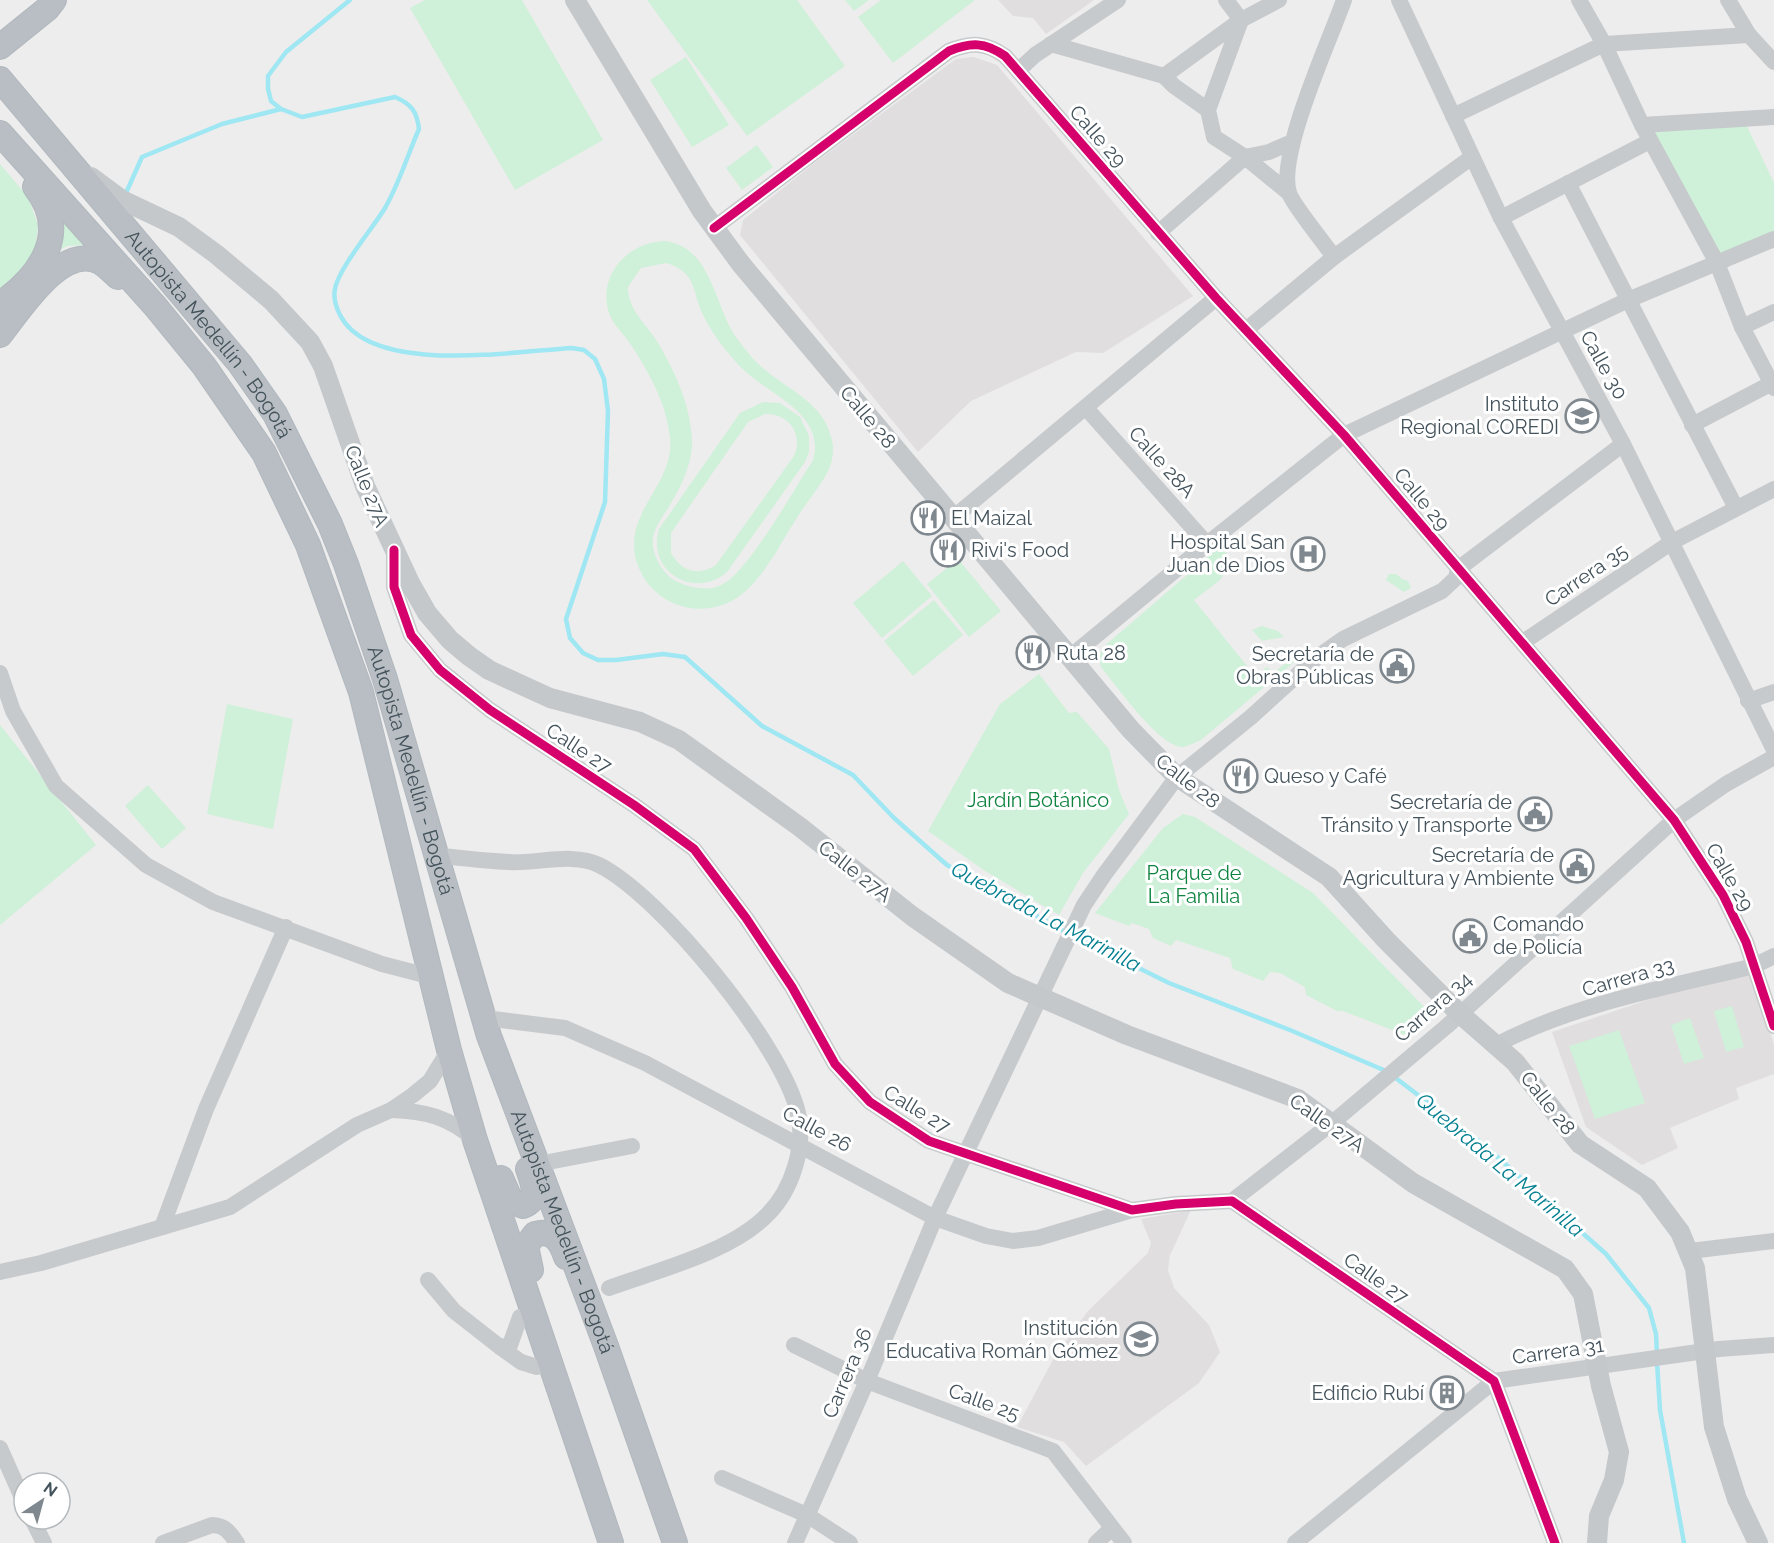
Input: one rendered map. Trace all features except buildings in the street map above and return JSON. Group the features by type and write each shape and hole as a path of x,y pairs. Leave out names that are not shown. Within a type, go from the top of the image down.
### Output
{"highway":[{"path":"0,47 37,18 54,0"},
{"name":"Autopista Medellín - Bogotá","path":"0,79 197,311 275,414 330,524 385,679 487,1027 606,1346 675,1543"},
{"path":"0,304 18,292 34,272 47,252 52,234 51,216 42,197 17,166 2,135"},
{"name":"Autopista Medellín - Bogotá","path":"2,135 154,306 237,412 286,496 308,545 361,692 448,1043 475,1140 611,1543"},
{"path":"0,335 39,287 56,270 74,261 86,259 99,262 139,299 154,306"},
{"path":"448,1043 455,1052 507,1195 515,1204 523,1206 531,1202 534,1186 487,1057 487,1027"},
{"path":"580,1450 576,1401 526,1253 529,1240 535,1234 550,1234 562,1246 589,1320 606,1346"}],"main road":[{"name":"Calle 28","path":"575,0 714,228 752,279 1131,730 1177,777 1329,877 1386,940 1459,1013 1515,1062 1580,1144 1647,1188 1678,1229 1690,1251 1695,1268 1714,1427 1733,1489 1758,1543"},
{"name":"Calle 27A","path":"69,162 122,200 179,227 246,277 290,318 309,342 323,366 364,486 427,613 450,640 489,670 550,698 640,722 679,740 800,827 912,916 987,970 1041,998 1127,1035 1298,1099 1413,1183 1565,1269 1583,1294 1599,1366 1601,1386 1619,1452 1614,1480 1599,1516 1597,1543"}],"street":[{"path":"1019,70 1052,44 1118,0"},
{"path":"1226,0 1241,20"},
{"path":"1164,76 1241,20 1279,0"},
{"path":"1289,193 1292,142 1344,0"},
{"path":"1579,0 1604,44 1650,141 1717,263 1742,327 1773,386 1692,425"},
{"path":"1728,0 1749,35 1774,62"},
{"name":"Calle 30","path":"1405,2 1453,116 1502,218 1623,444 1774,750"},
{"path":"1241,20 1208,110 1214,138 1245,157 1289,193 1334,257"},
{"path":"1453,116 1604,44 1749,35"},
{"name":"Calle 29","path":"714,228 949,51 977,43 997,50 1019,70 1216,298 1344,435 1674,820 1722,895 1746,942 1773,1017"},
{"path":"1052,44 1164,76 1208,110"},
{"path":"1642,125 1774,117"},
{"path":"1502,218 1650,141"},
{"path":"1158,233 1245,157 1269,152 1292,142"},
{"path":"1246,330 1334,257 1472,157"},
{"path":"1568,183 1736,508"},
{"path":"1070,657 1344,435 1628,300 1774,239"},
{"path":"953,518 1216,298"},
{"path":"1742,327 1774,312"},
{"name":"Calle 28A","path":"1086,408 1207,544"},
{"name":"Carrera 36","path":"795,1543 867,1382 935,1218 1028,1020 1041,998 1060,953 1084,905 1177,777 1251,717 1316,658 1343,639 1442,591 1456,578 1458,569 1623,444"},
{"name":"Carrera 35","path":"1523,642 1672,542 1774,489"},
{"name":"Calle 27","path":"394,550 394,587 411,635 440,670 490,710 634,805 694,849 746,918 792,987 835,1064 870,1102 892,1119 929,1142 1132,1210 1176,1204 1232,1201 1494,1381"},
{"path":"0,673 6,713 57,786 146,865 213,902 382,964 432,977"},
{"path":"1748,701 1774,692"},
{"name":"Carrera 34","path":"1232,1201 1332,1123 1357,1099 1422,1046 1674,820 1726,784 1774,757"},
{"path":"436,855 511,863 578,860 598,864 635,892 677,931 699,956 728,990 768,1046 791,1087 799,1116 800,1144 796,1164 781,1198 748,1232 609,1288"},
{"path":"162,1227 206,1109 286,927"},
{"name":"Carrera 33","path":"1496,1046 1513,1036 1602,1005 1754,966 1774,956"},
{"name":"Calle 26","path":"487,1027 565,1028 645,1063 935,1218 986,1236 1013,1241 1038,1238 1132,1210"},
{"path":"0,1272 41,1263 230,1207 357,1125 391,1110 429,1081 448,1043"},
{"path":"391,1110 420,1111 442,1118 454,1123 475,1140"},
{"path":"538,1164 632,1146"},
{"path":"1690,1251 1774,1241"},
{"path":"428,1280 454,1311 521,1362 537,1367"},
{"path":"500,1347 510,1345 520,1317"},
{"name":"Carrera 31","path":"1295,1543 1494,1381 1705,1351 1774,1345"},
{"name":"Calle 25","path":"794,1346 867,1382 1053,1451 1124,1543"},
{"path":"1494,1381 1555,1543"},
{"path":"0,1448 12,1475"},
{"path":"722,1478 807,1515 850,1543"},
{"path":"163,1543 212,1525 220,1525 228,1530 237,1543"},
{"path":"1096,1543 1112,1528"}],"shaded area":[{"path":"998,0 1094,0 1046,34 1033,18 1013,16"},
{"path":"974,57 997,65 1193,296 1103,353 1076,352 971,401 918,452 740,235 743,220 817,161 956,59"},
{"path":"1746,974 1753,977 1774,1045 1774,1074 1736,1088 1739,1099 1670,1128 1678,1148 1642,1165 1586,1127 1552,1032 1698,983"},
{"name":"Institución Educativa Román Gómez","path":"1191,1210 1170,1255 1168,1270 1174,1288 1209,1325 1220,1352 1199,1383 1086,1466 1064,1442 1017,1427 1055,1356 1088,1311 1148,1253 1151,1243 1141,1219"}],"green space":[{"path":"425,0 522,0 603,140 515,190 410,8"},
{"path":"647,0 797,0 845,66 747,136"},
{"path":"845,0 869,0 854,11"},
{"path":"881,0 975,0 893,63 858,17"},
{"path":"686,57 729,125 692,147 650,80"},
{"path":"1744,120 1774,183 1774,236 1718,260 1645,126"},
{"path":"757,145 773,167 742,190 726,168"},
{"path":"0,164 28,197 38,225 35,252 29,266 0,293"},
{"path":"62,218 83,242 83,245 67,246 59,250"},
{"path":"665,241 681,246 693,254 703,267 738,340 760,366 814,407 828,427 833,443 832,458 826,475 763,572 740,596 726,604 710,608 696,609 681,606 662,597 646,582 636,560 634,543 637,527 642,512 665,470 670,438 665,413 656,389 638,355 611,317 606,299 611,274 618,264 627,254 651,243","holes":["669,264 685,273 689,278 703,315 726,350 747,373 801,415 810,428 815,443 813,460 746,563 723,584 711,588 689,586 671,578 660,565 653,549 655,530 678,491 690,461 691,429 683,394 674,372 657,341 634,309 628,287 641,268"]},
{"path":"763,402 780,403 800,417 809,436 809,452 805,462 727,572 714,580 701,583 688,582 676,577 666,569 660,558 657,544 659,529 740,413","holes":["765,414 781,417 792,426 797,440 794,456 716,565 703,571 685,568 671,553 671,533 748,422"]},
{"path":"1223,544 1228,557 1233,561 1220,580 1194,600 1255,676 1267,667 1273,673 1303,650 1305,653 1201,740 1183,747 1173,745 1151,727 1127,700 1101,667 1099,660 1102,648"},
{"path":"958,559 1001,611 969,637 927,584"},
{"path":"903,561 932,596 882,638 853,603"},
{"path":"1389,574 1396,574 1408,581 1411,588 1404,592 1386,580"},
{"path":"934,600 963,635 913,676 884,641"},
{"path":"1262,626 1278,631 1284,637 1262,641 1252,630"},
{"name":"Jardín Botánico","path":"1039,674 1069,713 1077,712 1109,749 1119,790 1129,814 1083,873 1059,915 985,871 928,831 1000,704"},
{"path":"227,704 293,719 273,829 207,814"},
{"path":"0,725 96,845 0,925"},
{"path":"148,785 186,828 162,849 125,806"},
{"name":"Parque de La Familia","path":"1183,814 1195,817 1313,893 1433,1016 1410,1037 1343,1011 1337,1011 1306,995 1305,987 1280,973 1270,972 1263,981 1233,969 1230,958 1176,940 1171,946 1153,938 1149,929 1132,923 1129,926 1095,913 1163,828"},
{"path":"1732,1006 1744,1047 1726,1052 1714,1011"},
{"path":"1690,1018 1704,1058 1684,1064 1671,1025"},
{"path":"1619,1030 1645,1103 1595,1119 1569,1046"}],"waterway":[{"name":"Quebrada La Marinilla","path":"350,0 286,52 268,76 271,101 281,109 302,117 395,97 409,105 417,117 419,129 390,199 342,271 338,281 334,296 340,315 357,334 381,346 412,353 446,356 572,348 584,350 595,359 604,379 608,411 605,502 566,619 570,638 583,653 598,660 663,654 685,657 762,726 853,775 894,818 947,865 1067,933"},
{"path":"126,193 142,157 222,124 281,109"},
{"name":"Quebrada La Marinilla","path":"1074,936 1169,983 1290,1030 1386,1071"},
{"name":"Quebrada La Marinilla","path":"1393,1076 1484,1145 1606,1254 1649,1308 1656,1334 1657,1354"},
{"name":"Quebrada La Marinilla","path":"1657,1362 1660,1410 1684,1543"}],"cycle path":[{"path":"714,228 949,51 964,46 978,45 991,48 1005,56 1216,298 1344,435 1674,820 1723,895 1746,942 1774,1026"},
{"path":"394,550 394,587 411,635 440,670 490,710 634,805 694,849 746,918 792,987 835,1064 870,1102 929,1141 1132,1210 1176,1204 1232,1201 1494,1381 1555,1543"}],"place":[{"name":"Instituto Regional COREDI","path":"1582,416"},
{"name":"El Maizal","path":"928,518"},
{"name":"Rivi's Food","path":"948,550"},
{"name":"Hospital San Juan de Dios","path":"1308,554"},
{"name":"Ruta 28","path":"1033,653"},
{"name":"Secretaría de Obras Públicas","path":"1397,666"},
{"name":"Queso y Café","path":"1241,776"},
{"name":"Secretaría de Tránsito y Transporte","path":"1535,814"},
{"name":"Secretaría de Agricultura y Ambiente","path":"1577,866"},
{"name":"Comando de Policía","path":"1470,936"},
{"name":"Institución Educativa Román Gómez","path":"1141,1339"},
{"name":"Edificio Rubí","path":"1447,1393"}]}
